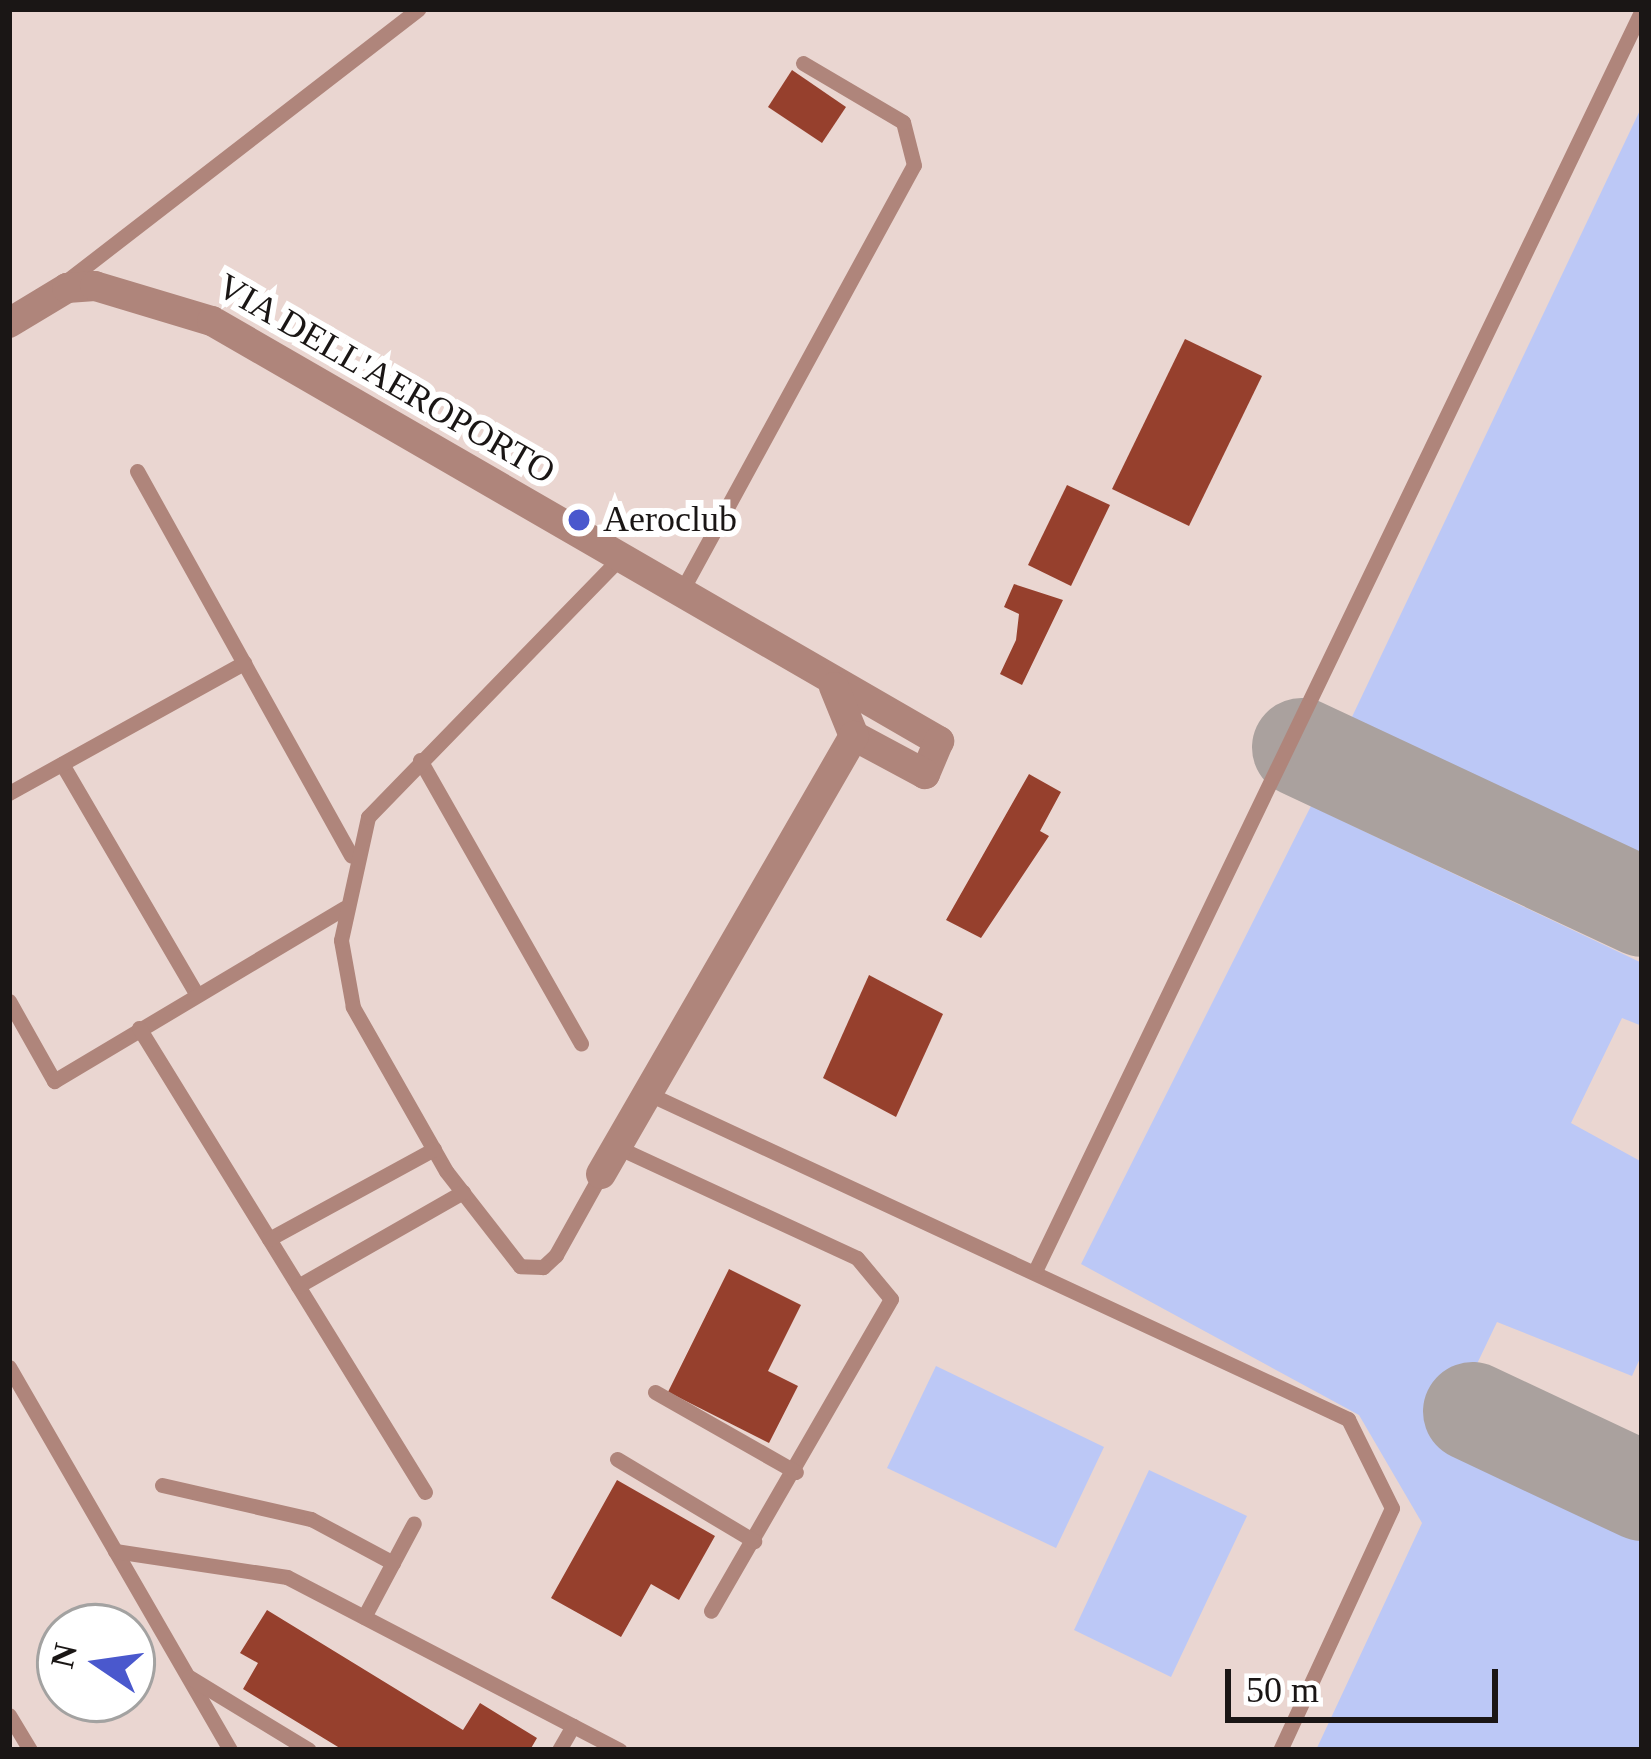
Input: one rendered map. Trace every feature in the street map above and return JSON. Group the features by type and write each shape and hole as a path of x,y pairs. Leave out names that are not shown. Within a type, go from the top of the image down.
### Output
{"street":[{"name":"VIA DELL'AEROPORTO","path":"9,323 43,299 95,286 176,304 834,687 939,741 925,774 854,736"},
{"path":"609,1160 854,736 834,687"}],"lane":[{"path":"43,299 418,9"},
{"path":"1036,1269 1642,10"},
{"path":"680,595 914,165 903,122 803,62"},
{"path":"136,471 351,855"},
{"path":"619,559 368,818 351,855 344,908 353,1007 463,1192 532,1269 556,1255 609,1160 857,1258 887,1283 885,1326 711,1611"},
{"path":"9,793 244,663"},
{"path":"420,760 581,1043"},
{"path":"62,764 196,993"},
{"path":"9,1001 54,1081 344,908"},
{"path":"140,1028 424,1492"},
{"path":"649,1094 1036,1269 1348,1418 1372,1450 1392,1508 1280,1750"},
{"path":"269,1239 434,1149"},
{"path":"298,1286 463,1192"},
{"path":"9,1367 230,1750"},
{"path":"655,1392 796,1472"},
{"path":"617,1459 754,1541"},
{"path":"162,1485 311,1519 392,1563"},
{"path":"364,1617 414,1523"},
{"path":"115,1551 287,1577 620,1750"},
{"path":"188,1677 310,1750"},
{"path":"9,1715 29,1750"},
{"path":"559,1750 573,1726"}],"shaded area":[{"path":"9,9 1642,9 1642,1750 9,1750"},
{"path":"1642,106 1642,864 1351,719"},
{"path":"1311,806 1642,963 1642,1026 1622,1018 1571,1123 1642,1162 1642,1354 1632,1376 1497,1322 1442,1437 1642,1531 1642,1750 1316,1750 1422,1523 1359,1415 1081,1264"},
{"path":"936,1366 1104,1447 1056,1548 887,1468"},
{"path":"1149,1470 1247,1516 1171,1677 1074,1630"}],"building":[{"path":"792,70 846,107 822,143 768,107"},
{"path":"1185,339 1262,376 1189,526 1112,489"},
{"path":"1067,485 1110,505 1071,586 1028,565"},
{"path":"1014,584 1063,600 1022,685 1000,674 1016,640 1019,614 1004,607"},
{"path":"1029,774 1061,792 1040,831 1049,836 981,938 946,920"},
{"path":"869,975 943,1014 896,1117 823,1078"},
{"path":"729,1269 801,1305 768,1371 798,1386 769,1443 668,1392"},
{"path":"617,1480 715,1536 679,1600 651,1584 621,1637 551,1598"},
{"path":"267,1610 463,1730 480,1703 537,1738 530,1750 343,1750 243,1689 258,1663 240,1653"}],"taxiway":[{"path":"1301,747 1642,907"},
{"path":"1472,1411 1642,1491"}],"place":[{"name":"Aeroclub","path":"579,520"}]}
